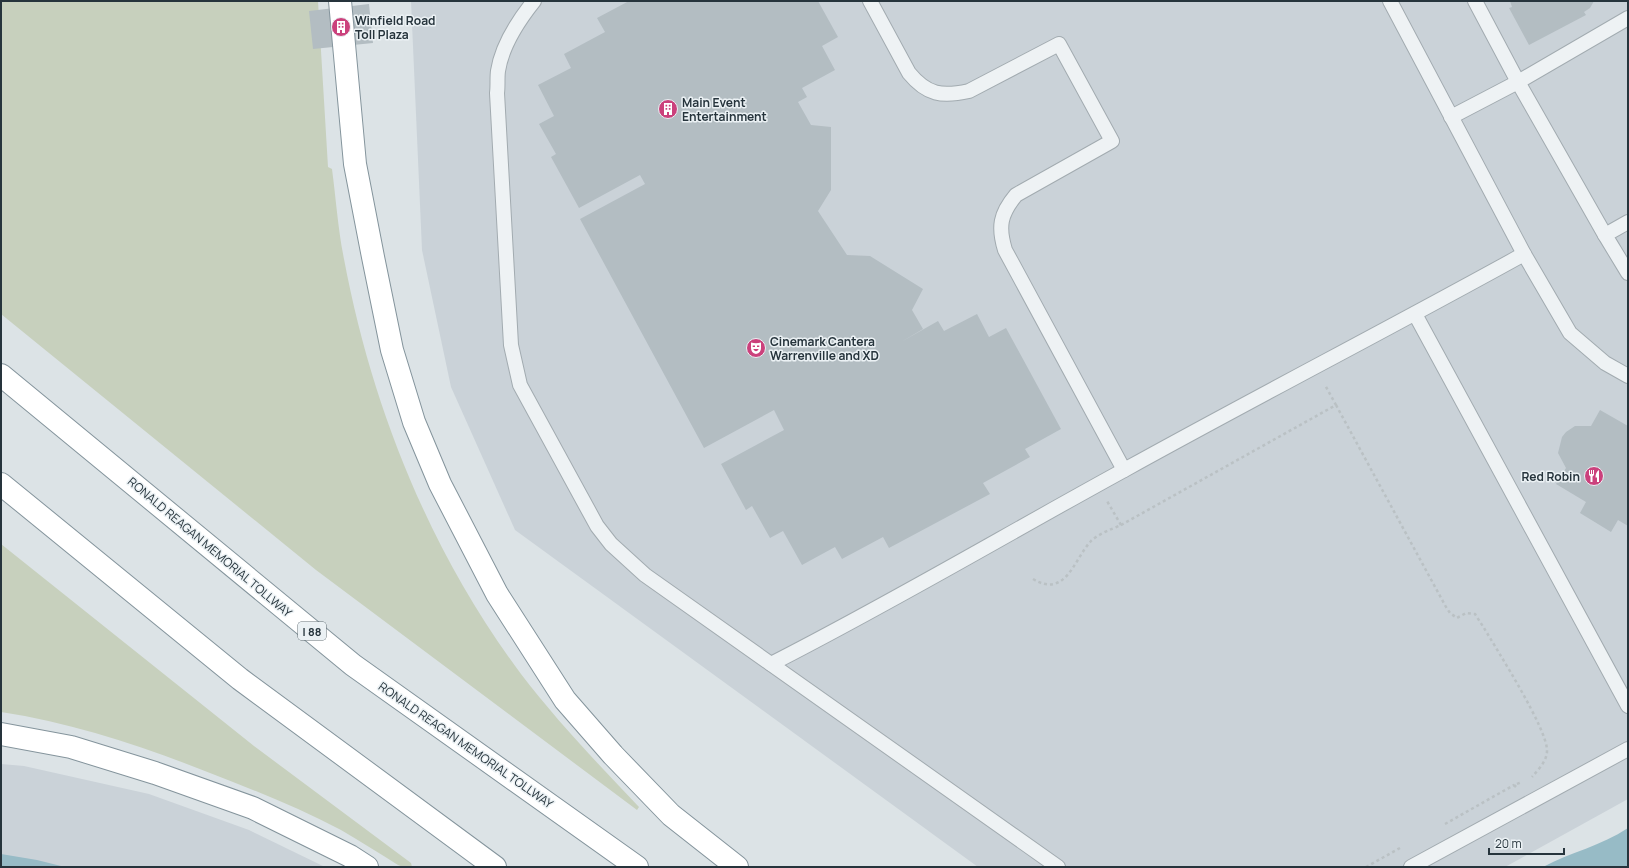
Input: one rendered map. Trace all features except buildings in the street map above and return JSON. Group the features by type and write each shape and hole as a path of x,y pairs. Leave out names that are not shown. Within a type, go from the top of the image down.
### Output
{"highway":[{"path":"340,1 355,164 392,350 414,422 440,484 497,594 565,700 613,755 671,815 737,867"},
{"name":"RONALD REAGAN MEMORIAL TOLLWAY","path":"1,375 353,665 638,867"},
{"path":"1,484 240,679 495,867"},
{"path":"1,734 70,747 155,773 246,806 350,856 367,867"}],"lane":[{"path":"534,1 518,21 498,71 509,325 514,365 520,385 597,526 612,544 645,575 1058,867"},
{"path":"870,1 909,73 918,84 930,91 954,94 969,91 1059,44 1112,141 1025,188 1016,195 1008,205 1002,219 1001,234 1005,250 1124,470"},
{"path":"1390,1 1524,254 1570,333 1605,363 1628,376"},
{"path":"1475,1 1518,82 1628,273"},
{"path":"1451,117 1518,82 1628,18"},
{"path":"1605,235 1628,222"},
{"path":"771,664 823,638 1124,470 1524,254"},
{"path":"1415,314 1628,706"},
{"path":"1411,867 1628,749"}],"path":[{"path":"1316,367 1446,607 1450,613 1457,618 1466,613 1475,614 1540,727 1547,752 1541,767 1530,779"},
{"path":"1033,579 1043,585 1057,583 1071,572 1091,541 1336,405"},
{"path":"1098,485 1121,525"},
{"path":"1525,781 1514,785 1526,804"}],"shaded area":[{"path":"411,1 1628,1 1628,799 1505,867 978,867 515,530 451,387 422,250"},
{"path":"1,764 24,766 149,794 249,830 325,867 1,867"}],"green space":[{"path":"1,1 318,1 328,167 332,169 344,259 356,315 388,424 409,477 432,528 459,579 488,627 521,674 549,709 639,807 637,810 316,570 1,314"},
{"path":"1,544 254,746 411,863 412,867 403,867 398,865 341,830 309,814 184,763 107,736 54,722 1,712"}],"water":[{"path":"1628,828 1628,867 1543,867 1607,840"},
{"path":"1,854 37,860 65,867 1,867"}],"place":[{"name":"Winfield Road Toll Plaza","path":"341,27"},
{"name":"Main Event Entertainment","path":"668,109"},
{"name":"Cinemark Cantera Warrenville and XD","path":"756,348"},
{"name":"Red Robin","path":"1594,476"}]}
